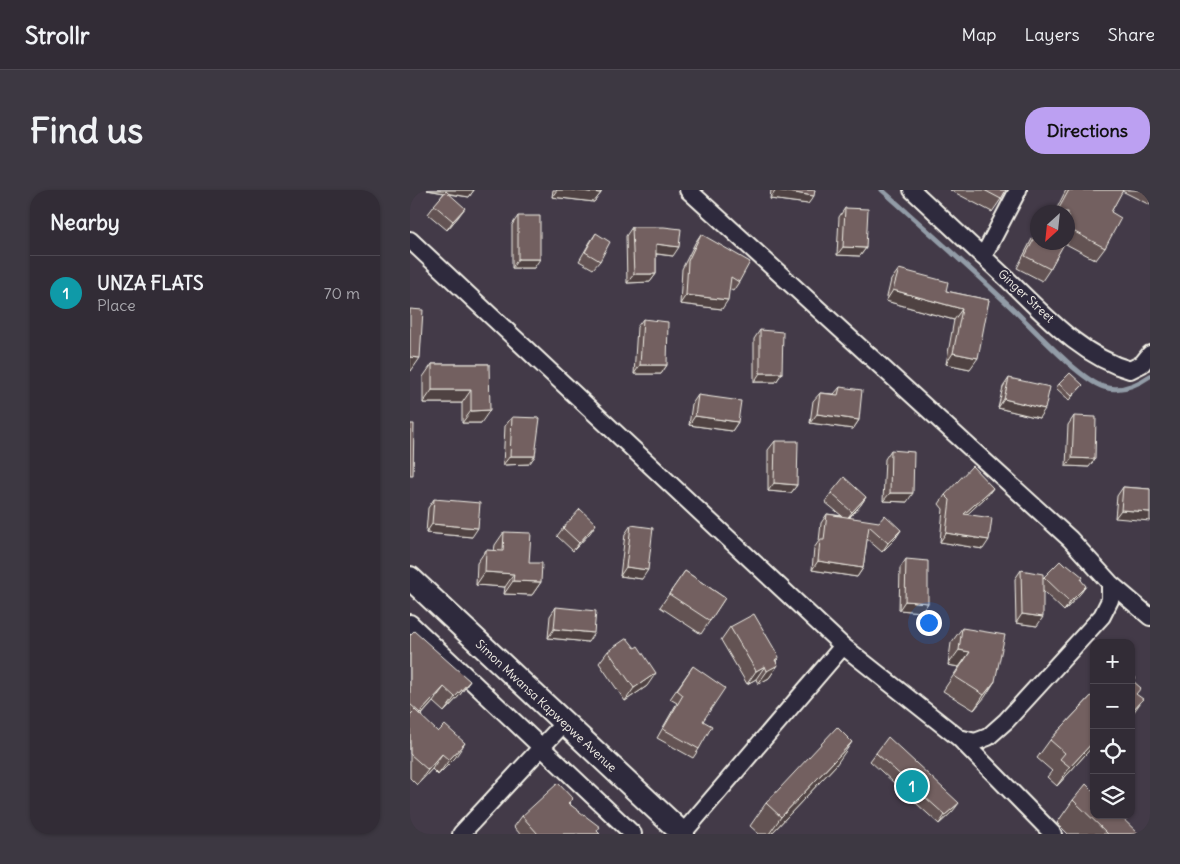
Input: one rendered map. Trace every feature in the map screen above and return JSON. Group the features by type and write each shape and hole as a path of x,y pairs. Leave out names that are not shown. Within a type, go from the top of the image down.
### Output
{"main road":[{"name":"Simon Mwansa Kapwepwe Avenue","path":"410,578 683,834"}],"street":[{"path":"688,190 1070,540 1110,583 1150,617"},
{"name":"Ginger Street","path":"912,190 1052,321 1088,352 1114,366 1130,370 1142,364 1150,354"},
{"path":"983,257 1018,190"},
{"path":"410,240 843,646 959,738 1053,834"},
{"path":"959,738 975,742 988,737 1006,721 1102,616 1110,600 1110,583"},
{"path":"410,623 633,834"},
{"path":"683,834 843,646"},
{"path":"461,834 564,724"}],"building":[{"path":"571,190 601,190 601,193"},
{"path":"776,190 815,190 814,196"},
{"path":"984,190 1006,190 1001,199"},
{"path":"1069,190 1123,190 1111,212 1121,218 1105,248 1075,232 1075,205 1061,205"},
{"path":"446,191 465,208 453,221 434,205"},
{"path":"845,208 868,209 866,248 843,247"},
{"path":"518,216 540,216 540,259 518,259"},
{"path":"632,227 681,229 679,247 656,244 656,274 634,274"},
{"path":"596,233 610,242 600,261 585,252"},
{"path":"701,234 750,262 739,282 731,277 728,300 686,295 688,261"},
{"path":"1030,247 1030,250 1061,250 1050,269 1025,256"},
{"path":"899,269 948,282 946,291 989,300 978,358 953,353 962,309 893,290"},
{"path":"410,309 423,310 420,358 410,357"},
{"path":"643,319 668,322 667,365 640,365"},
{"path":"760,330 783,332 782,373 760,373"},
{"path":"432,364 489,364 490,410 471,411 471,390 432,390"},
{"path":"1070,373 1083,385 1072,396 1059,384"},
{"path":"1009,378 1050,387 1045,409 1004,399"},
{"path":"840,387 862,390 859,420 817,414 820,393 838,395"},
{"path":"698,395 741,401 738,422 695,416"},
{"path":"1074,416 1096,417 1095,459 1072,458"},
{"path":"512,417 540,418 535,456 510,456"},
{"path":"410,424 414,424 413,475 410,475"},
{"path":"775,441 798,441 797,485 774,483"},
{"path":"891,450 914,452 913,493 890,493"},
{"path":"972,466 993,488 964,514 992,518 989,540 946,533 950,500 945,495"},
{"path":"844,477 866,497 852,512 831,493"},
{"path":"1123,487 1150,489 1150,512 1121,510"},
{"path":"434,499 480,503 478,528 432,524"},
{"path":"580,509 596,524 579,543 563,528"},
{"path":"827,514 879,522 885,515 901,530 888,543 869,526 863,568 818,561 820,540 824,540"},
{"path":"631,525 653,528 648,570 626,567"},
{"path":"504,532 531,533 529,563 542,563 541,582 513,581 514,574 485,572 486,550 503,551"},
{"path":"906,559 928,561 928,603 905,601"},
{"path":"1060,561 1065,566 1067,564 1083,577 1081,580 1086,586 1070,602 1044,577"},
{"path":"1021,570 1043,574 1043,617 1022,614"},
{"path":"685,571 725,598 710,621 669,594"},
{"path":"556,607 596,611 594,633 554,629"},
{"path":"754,614 779,657 775,660 778,665 767,671 765,666 756,671 730,627"},
{"path":"962,628 1005,635 995,681 984,695 954,676 970,652 959,650"},
{"path":"414,631 470,681 455,697 444,687 420,713 410,704 410,635"},
{"path":"627,638 635,648 638,646 656,673 634,688 608,651"},
{"path":"693,666 725,688 703,721 712,726 699,749 663,729 683,695 677,690"},
{"path":"1135,683 1141,688 1136,694 1143,699 1135,708"},
{"path":"1090,697 1090,745 1070,767 1060,759 1065,753 1050,740"},
{"path":"415,710 438,732 445,725 465,743 449,760 442,754 428,770 410,754 410,715"},
{"path":"837,727 852,742 781,817 766,803"},
{"path":"888,737 959,803 945,815 876,753"},
{"path":"558,783 573,799 568,803 600,827 597,831 600,834 538,834 522,816"},
{"path":"1086,784 1090,788 1090,817 1073,800"},
{"path":"1093,819 1123,819 1139,834 1108,834"}],"waterway":[{"path":"882,190 980,278 1056,352 1082,374 1104,387 1116,389 1134,385 1150,376"}],"place":[{"name":"UNZA FLATS","path":"912,786"}]}
